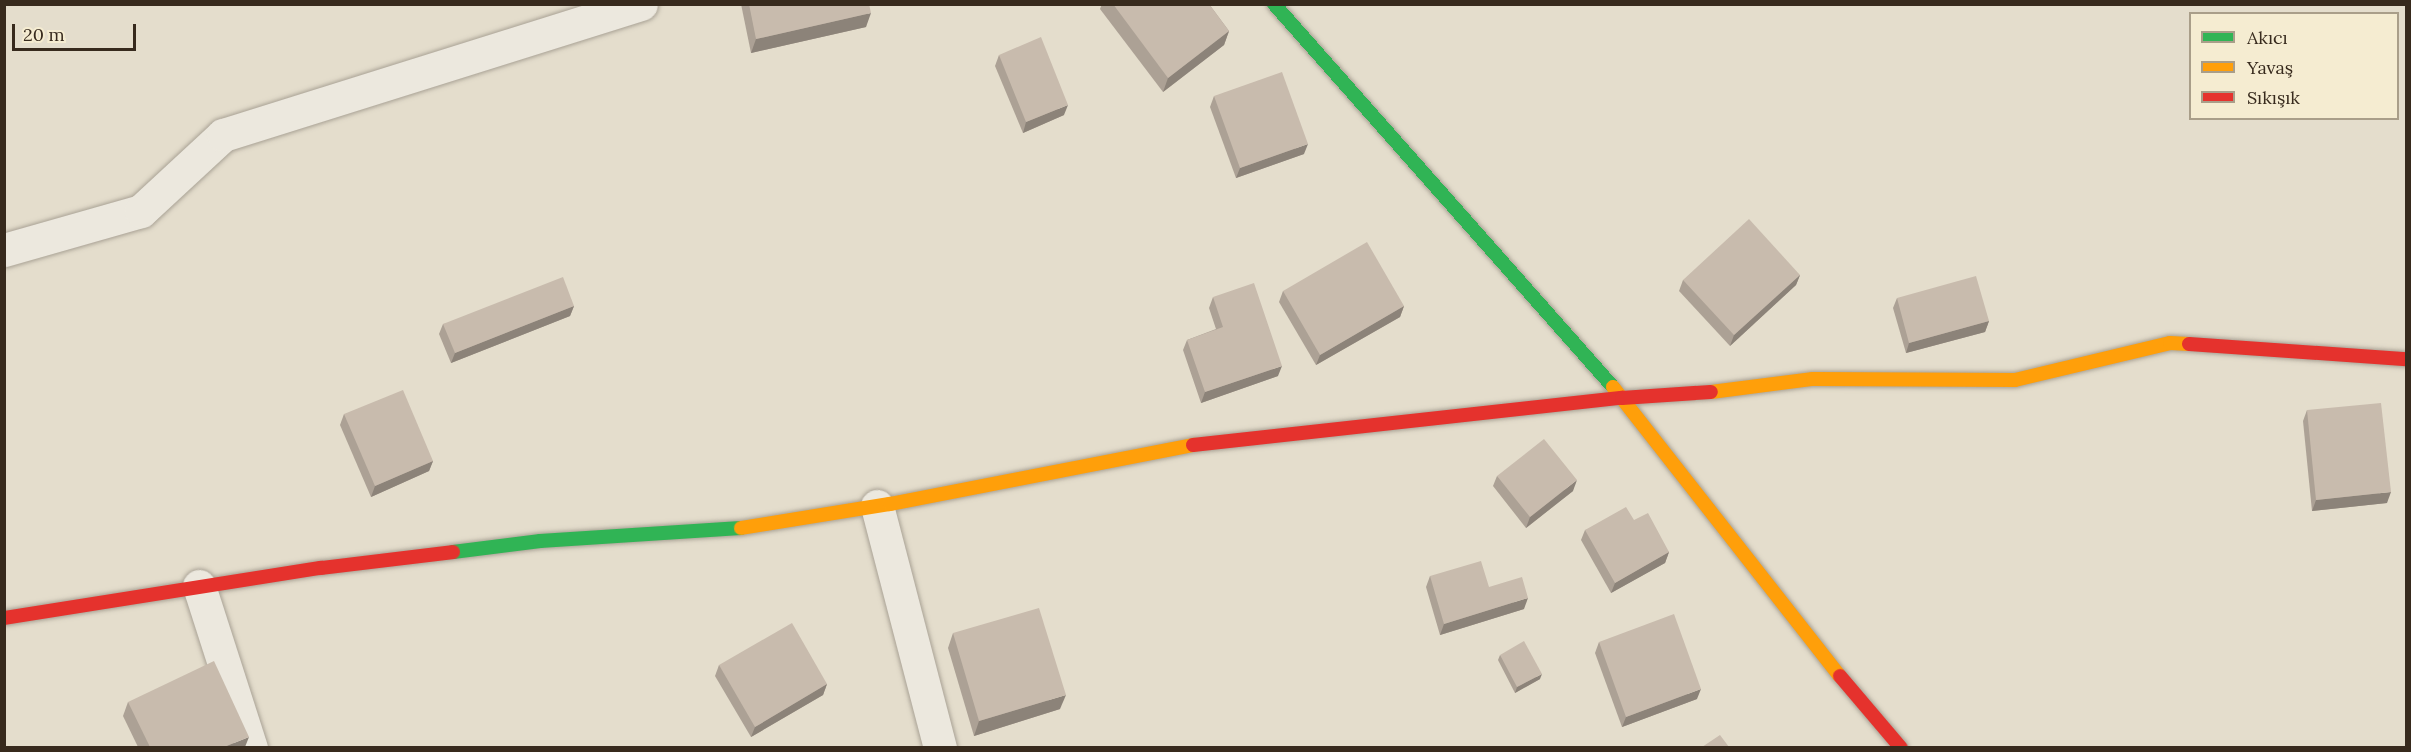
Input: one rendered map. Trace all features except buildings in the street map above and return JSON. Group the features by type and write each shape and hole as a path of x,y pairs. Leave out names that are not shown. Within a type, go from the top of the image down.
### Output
{"street":[{"path":"4,250 141,211 224,135 641,4"},
{"path":"1274,4 1622,398 1839,675 1901,747"},
{"path":"4,618 199,586 540,541 720,531 877,506 1160,449 1622,398 1674,398 1813,379 2015,380 2170,343 2406,359"},
{"path":"877,506 940,747"},
{"path":"199,586 251,747"}],"traffic: fast":[{"path":"1274,4 1613,387"},
{"path":"453,552 540,541 741,528"}],"traffic: slow":[{"path":"1711,392 1813,379 2015,380 2170,343 2189,344"},
{"path":"1613,387 1840,676"},
{"path":"741,528 890,504 1193,445"}],"traffic: jam":[{"path":"2189,344 2406,359"},
{"path":"1193,445 1622,398 1711,392"},
{"path":"4,618 321,568 453,552"},
{"path":"1840,676 1901,748"}]}
